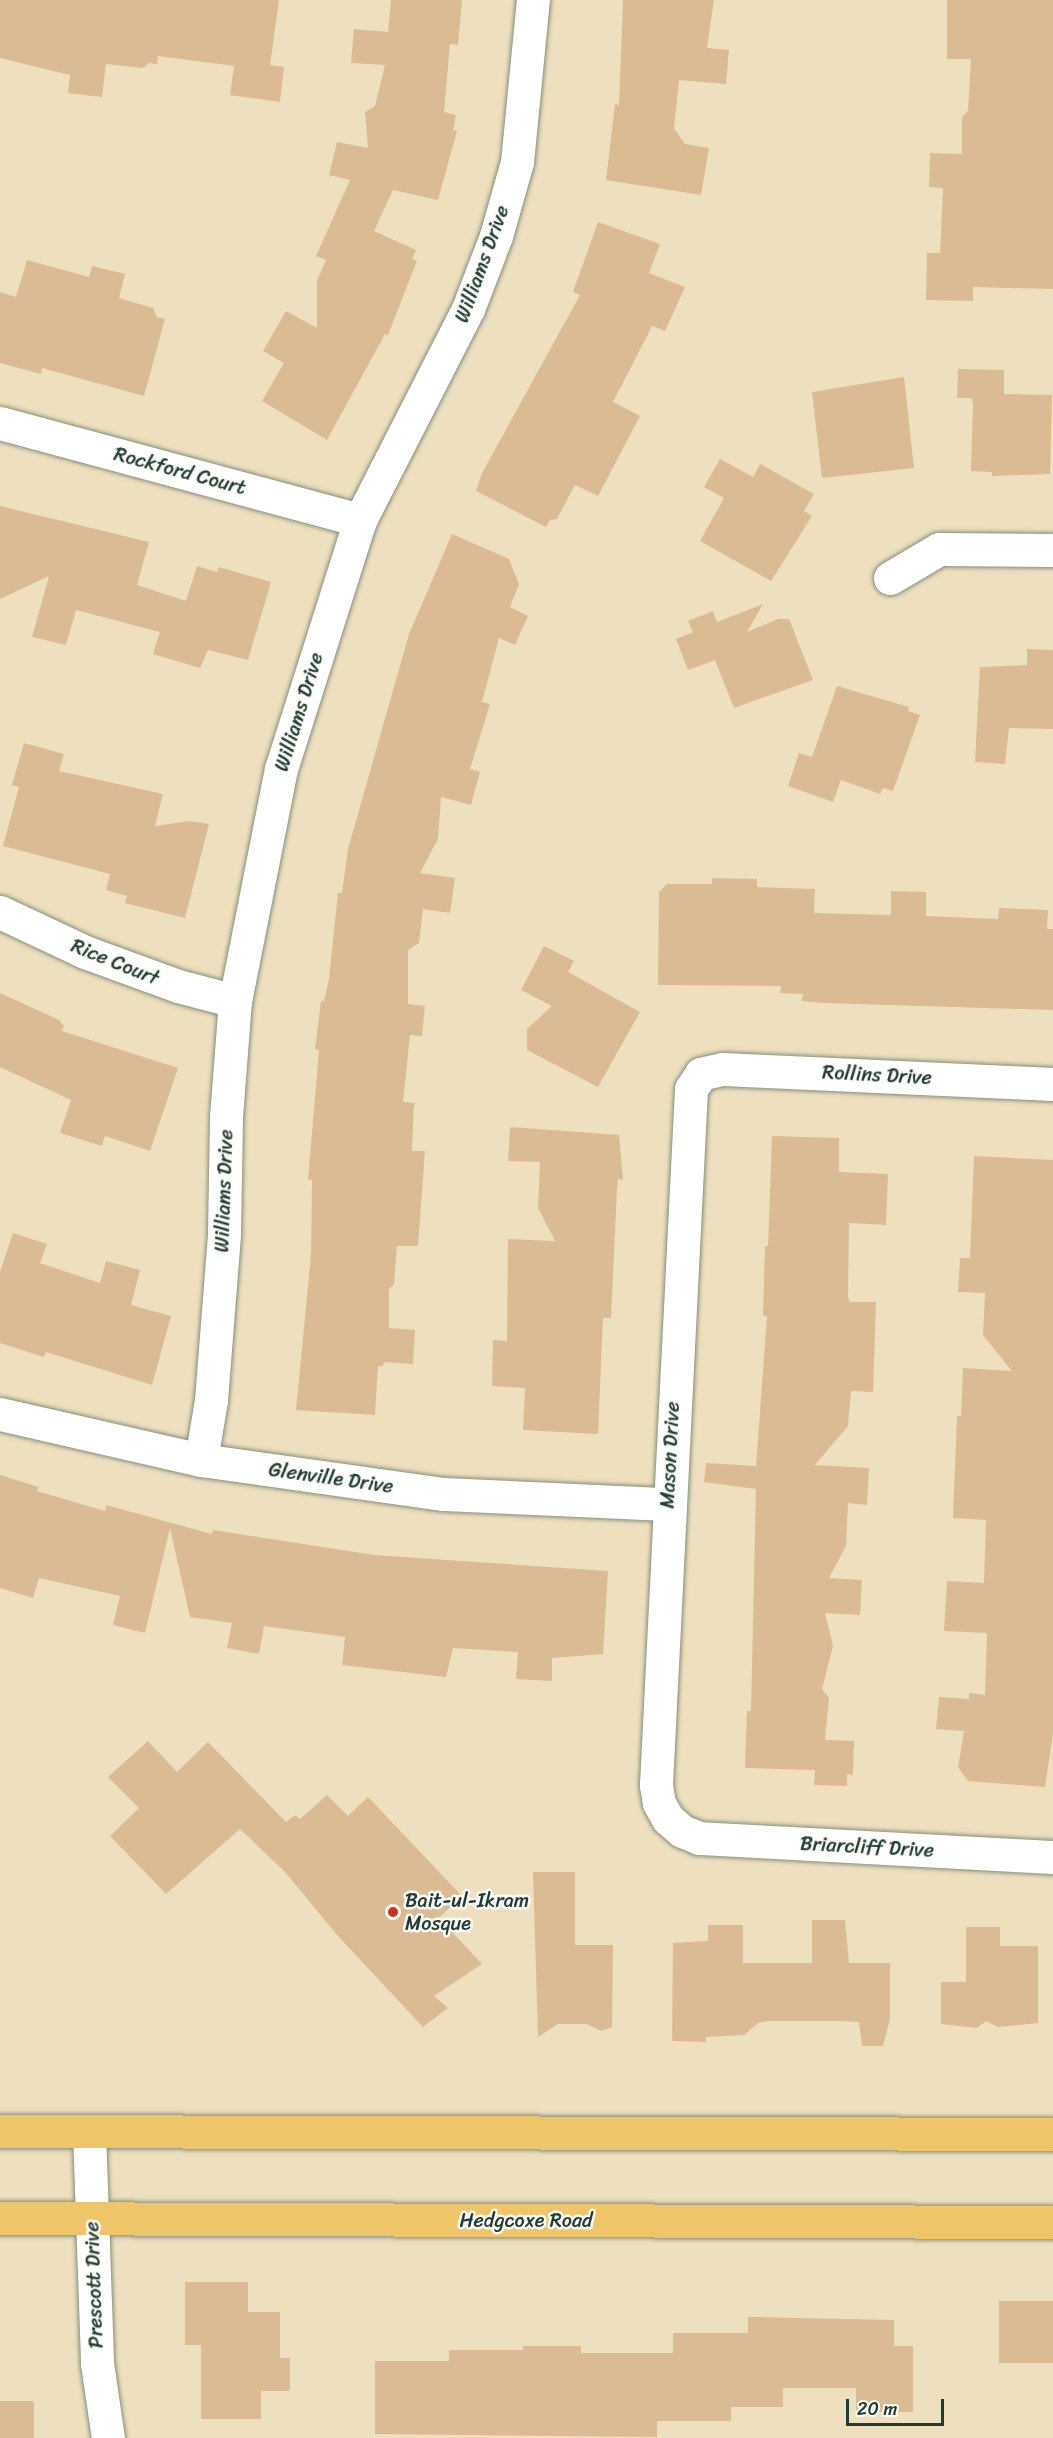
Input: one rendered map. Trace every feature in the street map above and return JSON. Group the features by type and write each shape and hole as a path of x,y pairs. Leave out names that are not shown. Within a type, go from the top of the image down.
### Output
{"main road":[{"path":"0,2131 1053,2134"},
{"name":"Hedgcoxe Road","path":"0,2218 1053,2222"}],"street":[{"name":"Williams Drive","path":"201,1460 211,1400 224,1233 226,1117 235,1002 281,769 360,520 468,309 496,236 517,162 533,0"},
{"name":"Rockford Court","path":"0,423 360,520"},
{"path":"890,578 939,549 1053,550"},
{"name":"Rice Court","path":"0,912 85,952 178,986 235,1002"},
{"name":"Rollins Drive","path":"701,1074 750,1069 1053,1084"},
{"name":"Mason Drive","path":"682,1831 659,1803 656,1785 688,1109 691,1089 701,1074"},
{"name":"Glenville Drive","path":"0,1414 201,1460 444,1494 668,1503"},
{"name":"Briarcliff Drive","path":"682,1831 699,1838 1053,1857"},
{"name":"Prescott Drive","path":"88,2132 97,2363 108,2438"}],"building":[{"path":"0,0 279,0 270,65 284,67 280,102 230,95 234,66 158,56 157,64 149,63 143,68 106,64 102,97 68,93 70,75 0,58"},
{"path":"391,0 462,0 458,45 450,44 444,112 456,115 453,130 457,131 438,200 393,190 374,231 416,250 412,259 417,261 388,335 385,334 327,440 262,401 284,363 263,351 286,311 317,328 317,280 326,260 316,256 350,180 329,175 337,142 368,148 365,112 375,106 385,65 351,63 354,29 388,32"},
{"path":"623,0 714,0 707,48 729,50 726,84 679,80 674,128 685,144 709,148 701,195 606,180 615,104 619,105"},
{"path":"947,0 1053,0 1053,289 973,287 973,301 926,300 927,253 940,253 943,188 929,187 930,153 962,154 962,117 968,111 971,59 947,59"},
{"path":"598,222 660,244 649,273 685,287 665,331 652,326 613,402 640,416 598,496 575,485 557,519 550,520 546,527 476,491 482,473 580,295 573,292"},
{"path":"27,260 89,277 92,266 125,274 119,298 153,308 157,317 165,319 144,396 42,368 41,374 0,363 0,292 16,297"},
{"path":"958,369 1004,370 1004,394 1052,395 1050,474 992,476 992,472 971,471 973,403 971,398 957,398"},
{"path":"904,377 914,468 822,478 812,392"},
{"path":"720,459 753,477 760,464 814,494 804,511 812,516 771,581 700,541 724,498 704,487"},
{"path":"0,506 149,542 137,585 186,601 197,566 217,572 219,567 271,582 248,660 208,650 200,668 153,654 160,632 76,610 66,645 32,637 49,576 0,599"},
{"path":"452,534 509,559 519,584 510,607 528,616 515,645 499,638 482,702 490,704 470,769 480,772 471,805 441,797 438,839 420,873 455,878 450,913 423,909 419,943 408,950 408,1004 425,1006 422,1036 410,1035 403,1102 414,1103 412,1151 425,1151 418,1246 397,1246 394,1284 389,1289 389,1328 415,1330 413,1364 384,1362 383,1366 378,1366 375,1415 296,1410 311,1255 312,1180 308,1179 319,1050 315,1049 321,1001 324,1001 329,979 338,893 342,893 348,849 409,634"},
{"path":"763,604 747,632 778,619 789,619 813,680 734,708 715,660 688,670 676,639 693,632 688,621 713,611 717,622"},
{"path":"1027,649 1053,650 1053,729 1009,728 1005,764 975,762 980,667 1027,665"},
{"path":"837,686 909,707 908,711 920,715 893,791 883,788 880,794 841,780 833,802 788,786 799,753 812,757"},
{"path":"24,743 64,754 59,771 163,794 155,826 190,821 209,824 185,918 125,903 127,896 106,890 110,874 3,846 19,787 12,785"},
{"path":"712,878 757,879 757,887 815,889 814,913 891,915 891,891 926,892 926,916 998,919 999,908 1048,910 1047,929 1053,929 1053,1010 824,1003 802,1001 803,994 780,993 781,986 658,985 659,892 667,884 712,884"},
{"path":"544,946 574,961 568,972 640,1012 598,1087 527,1050 527,1029 552,1006 521,990"},
{"path":"0,993 59,1020 64,1026 62,1031 178,1068 150,1151 105,1136 102,1146 60,1133 71,1100 0,1067"},
{"path":"510,1127 619,1135 623,1180 618,1179 617,1189 611,1318 603,1318 598,1434 523,1430 525,1388 492,1386 493,1340 507,1341 508,1239 555,1241 538,1208 540,1162 508,1161"},
{"path":"772,1136 839,1138 839,1172 888,1174 886,1225 849,1223 848,1297 850,1302 876,1302 873,1392 851,1391 848,1426 815,1465 869,1468 867,1505 848,1503 846,1546 829,1578 862,1580 860,1615 825,1613 833,1646 822,1689 829,1698 825,1740 854,1741 853,1775 847,1774 847,1786 814,1785 815,1770 745,1768 747,1711 751,1711 756,1489 704,1482 706,1463 756,1466 767,1316 763,1316"},
{"path":"974,1156 1053,1160 1053,1733 1045,1787 968,1781 958,1767 964,1731 936,1729 939,1697 969,1699 969,1693 985,1695 987,1633 944,1631 947,1581 984,1583 986,1520 953,1518 957,1416 961,1416 963,1368 1012,1371 983,1335 985,1293 958,1292 960,1258 970,1258"},
{"path":"13,1233 47,1244 40,1263 100,1283 106,1261 140,1270 131,1305 171,1316 152,1385 46,1352 44,1357 0,1343 0,1272"},
{"path":"0,1475 39,1487 37,1491 105,1511 106,1505 212,1534 213,1530 374,1555 608,1571 603,1654 552,1658 552,1681 516,1679 518,1652 453,1648 446,1677 342,1665 345,1637 264,1626 259,1654 227,1648 232,1623 190,1617 170,1528 145,1633 113,1625 120,1596 39,1578 33,1598 0,1588"},
{"path":"148,1741 177,1772 208,1742 286,1822 295,1815 300,1819 327,1795 348,1816 368,1797 462,1896 439,1918 482,1964 434,1996 448,2008 423,2027 338,1936 285,1872 240,1829 166,1894 110,1836 139,1808 108,1777"},
{"path":"533,1872 575,1872 575,1945 613,1945 612,2027 601,2031 587,2024 558,2024 538,2037"},
{"path":"812,1920 845,1920 849,1963 890,1963 890,2019 883,2046 862,2046 859,2022 837,2021 768,2021 758,2023 744,2035 706,2037 706,2042 672,2041 673,1943 708,1941 708,1925 743,1925 743,1963 812,1963"},
{"path":"966,1927 1000,1927 1000,1946 1038,1946 1038,2023 998,2027 986,2021 977,2028 941,2024 941,1982 966,1982"},
{"path":"185,2282 248,2282 248,2312 280,2312 280,2358 290,2358 290,2391 261,2391 261,2419 201,2419 201,2345 185,2345"},
{"path":"999,2301 1053,2301 1053,2363 999,2363"},
{"path":"748,2317 894,2320 894,2346 913,2346 913,2412 856,2412 856,2388 783,2388 783,2407 731,2407 731,2421 657,2421 657,2437 375,2434 375,2361 449,2361 449,2350 523,2350 523,2346 581,2346 581,2353 673,2353 673,2333 748,2333"},
{"path":"0,2401 34,2401 34,2438 0,2438"}],"place":[{"name":"Bait-ul-Ikram Mosque","path":"393,1912"}]}
